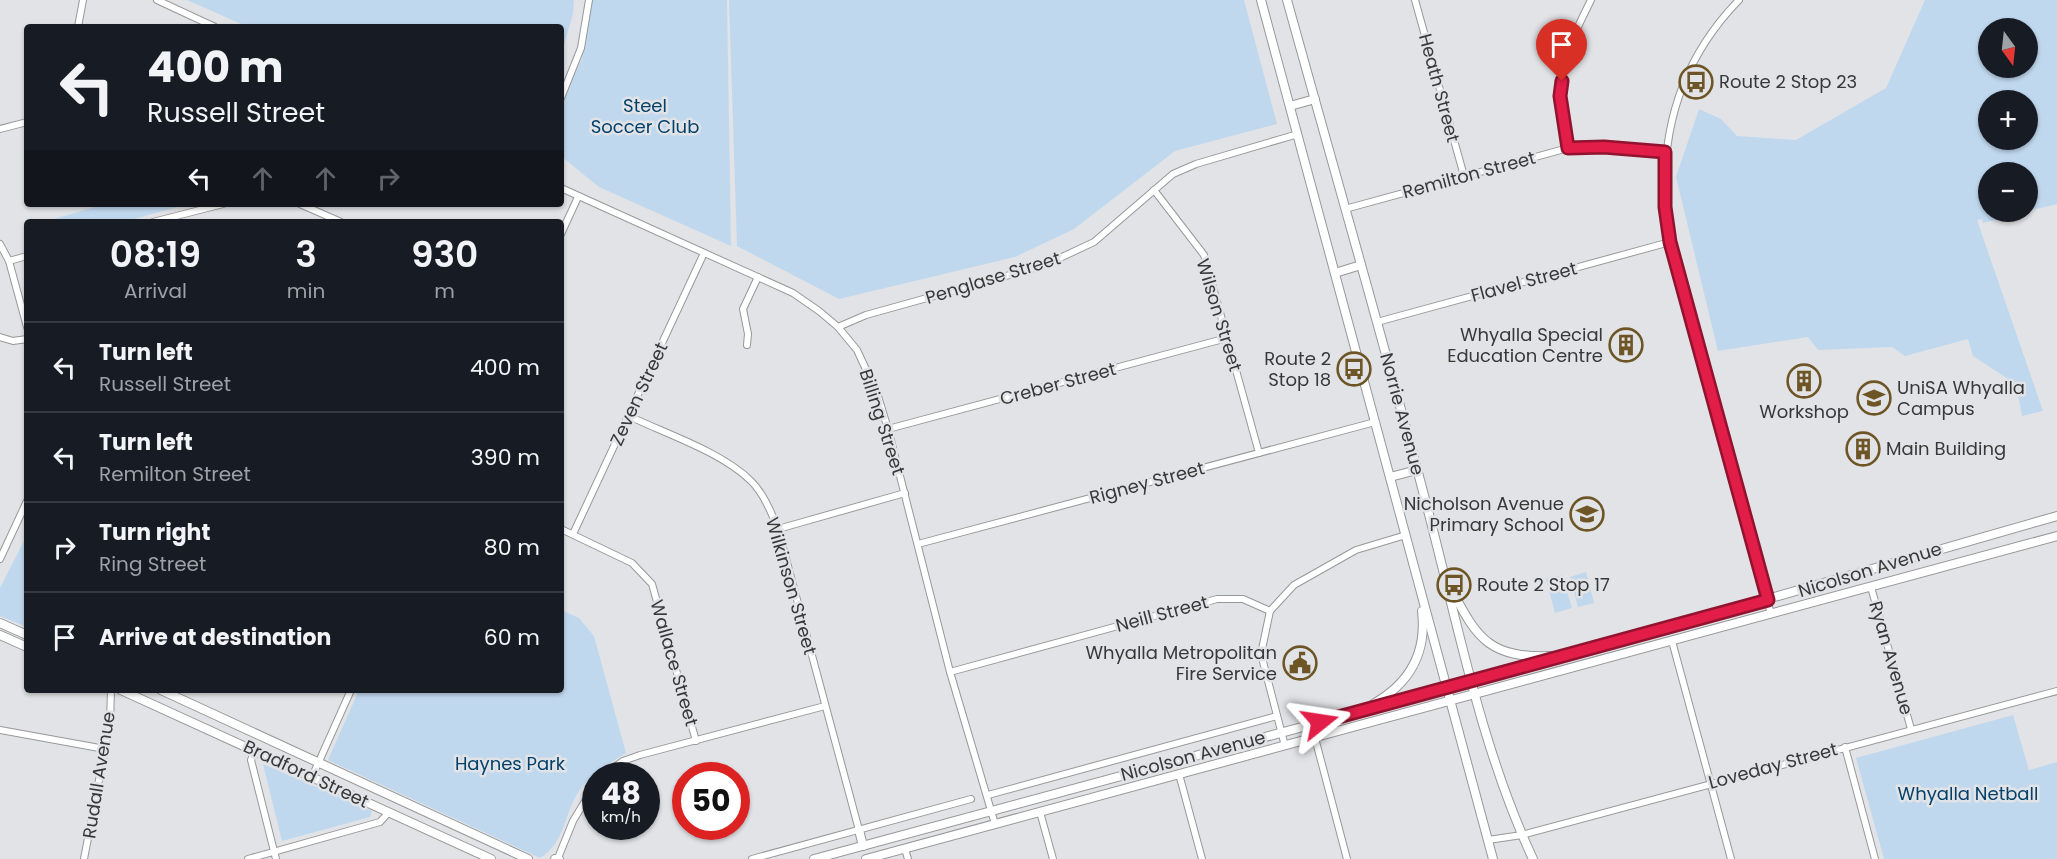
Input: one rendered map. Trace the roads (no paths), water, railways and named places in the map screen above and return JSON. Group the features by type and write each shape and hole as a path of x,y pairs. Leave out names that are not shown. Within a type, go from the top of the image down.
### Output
{"main road":[{"name":"Norrie Avenue","path":"1261,0 1493,859"},
{"name":"Norrie Avenue","path":"1287,0 1418,470 1475,694 1509,808 1533,859"},
{"path":"1290,106 1315,99"},
{"path":"1335,273 1361,265"},
{"path":"1390,477 1418,470"},
{"name":"Nicolson Avenue","path":"814,859 1768,600 2057,516"},
{"name":"Nicolson Avenue","path":"866,859 2057,536"},
{"path":"1445,574 1471,626 1487,642 1516,654 1563,656"},
{"path":"1359,711 1383,698 1412,670 1422,645 1419,585"},
{"path":"0,623 24,634"},
{"path":"0,635 24,646"},
{"name":"Bradford Street","path":"128,693 491,859"},
{"name":"Bradford Street","path":"168,693 528,859"},
{"path":"200,726 208,711"},
{"path":"859,830 863,846"}],"street":[{"path":"78,24 83,0"},
{"path":"157,0 209,24"},
{"path":"564,90 580,48 590,0"},
{"name":"Heath Street","path":"1416,0 1464,176"},
{"path":"1568,148 1560,96 1564,66 1575,32 1592,0"},
{"path":"1739,0 1723,16 1689,71 1674,111 1665,152 1665,207 1670,242 1771,614"},
{"path":"0,129 24,123"},
{"name":"Penglase Street","path":"838,327 866,315 1045,265 1094,242 1173,174 1196,164 1298,134"},
{"name":"Remilton Street","path":"1345,209 1568,148 1604,147 1665,152"},
{"name":"Billing Street","path":"564,190 793,293 838,327 865,366 888,429 950,672 996,824"},
{"name":"Wilson Street","path":"1154,190 1204,255 1259,453"},
{"path":"564,227 578,197"},
{"path":"165,219 211,207"},
{"path":"307,207 334,219"},
{"name":"Flavel Street","path":"1377,322 1670,242"},
{"path":"0,244 9,261 24,316"},
{"name":"Zeven Street","path":"573,534 704,253"},
{"path":"9,261 24,257"},
{"path":"747,345 748,334 743,309 758,277"},
{"path":"0,337 13,341 24,339"},
{"name":"Creber Street","path":"888,429 1227,338"},
{"name":"Wilkinson Street","path":"629,416 732,465 752,482 769,506 778,529 859,830"},
{"name":"Rigney Street","path":"918,544 1375,422"},
{"path":"778,529 905,493"},
{"path":"0,559 24,507"},
{"name":"Wallace Street","path":"564,530 632,563 652,584 696,741"},
{"path":"1286,746 1261,654 1270,611 1294,585 1345,555 1406,535"},
{"name":"Ryan Avenue","path":"1871,587 1911,729"},
{"name":"Neill Street","path":"950,672 1217,599 1243,599 1270,611"},
{"path":"1672,642 1731,859"},
{"name":"Loveday Street","path":"1488,840 1522,835 2057,691"},
{"name":"Rudall Avenue","path":"84,859 110,722 111,693"},
{"path":"312,777 350,693"},
{"path":"626,762 633,758 825,706"},
{"name":"Nicolson Avenue","path":"988,795 1277,716"},
{"path":"0,730 105,749"},
{"path":"1315,738 1347,859"},
{"path":"1845,747 1875,859"},
{"path":"255,751 251,760 275,855"},
{"path":"1179,774 1202,859"},
{"path":"752,859 971,799"},
{"path":"558,859 573,821 582,806"},
{"path":"248,859 275,855 380,822 389,812"},
{"path":"1040,812 1053,859"},
{"path":"905,849 908,859"}],"place":[{"name":"Route 2 Stop 23","path":"1696,82"},
{"name":"Whyalla Special Education Centre","path":"1626,345"},
{"name":"Route 2 Stop 18","path":"1354,369"},
{"name":"Workshop","path":"1804,381"},
{"name":"UniSA Whyalla Campus","path":"1874,398"},
{"name":"Main Building","path":"1863,449"},
{"name":"Nicholson Avenue Primary School","path":"1587,514"},
{"name":"Route 2 Stop 17","path":"1454,585"},
{"name":"Whyalla Metropolitan Fire Service","path":"1300,663"}],"park label":[{"name":"Steel Soccer Club","path":"645,116"},
{"name":"Haynes Park","path":"510,764"},
{"name":"Whyalla Netball","path":"1968,794"}]}
